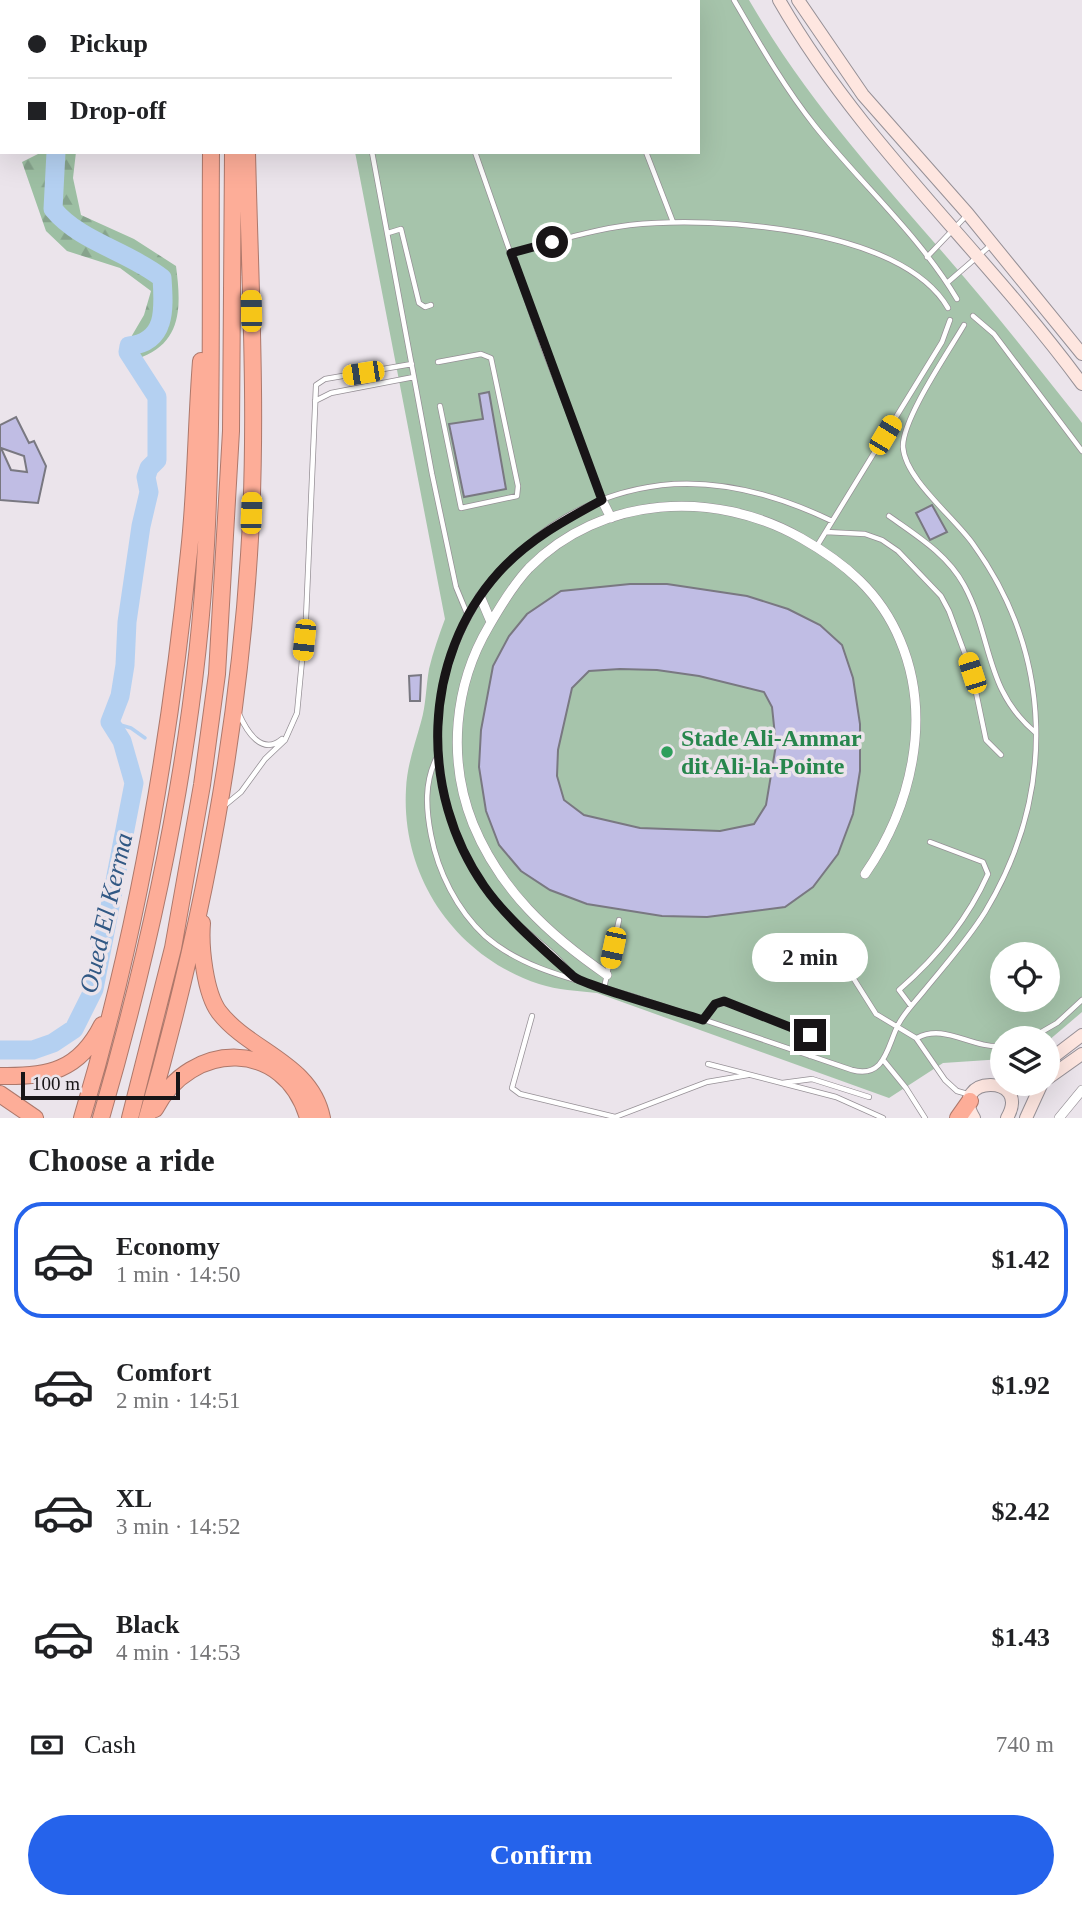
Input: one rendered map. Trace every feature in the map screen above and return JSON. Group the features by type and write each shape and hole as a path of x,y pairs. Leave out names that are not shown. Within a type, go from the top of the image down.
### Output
{"highway":[{"path":"101,1118 154,908 192,690 206,546 211,154"},
{"path":"130,1118 173,948 202,785 217,674 230,432 233,154"},
{"path":"149,1118 218,810 248,568 253,470 247,154"},
{"path":"82,1118 124,963 148,843 189,551 198,392 210,265"},
{"path":"218,810 218,829 201,936 202,960 218,1011 243,1034 282,1060 299,1077 319,1105 322,1118"},
{"path":"0,1076 29,1076 53,1072 79,1058 96,1037 110,1010 124,963"},
{"path":"149,1118 166,1092 194,1067 208,1060 242,1056 260,1063 291,1083 308,1118"},
{"path":"0,1094 35,1118"},
{"path":"958,1118 970,1098"}],"main road":[{"path":"779,0 819,65 863,125 979,256 1082,384"},
{"path":"798,0 863,95 968,214 1082,354"},
{"path":"1060,1052 1082,1035"},
{"path":"1060,1070 1082,1054"},
{"path":"974,1118 970,1098 980,1086 990,1085"},
{"path":"1009,1113 1027,1096"},
{"path":"1026,1118 1035,1096"}],"street":[{"path":"602,500 611,518"},
{"path":"607,975 546,930 518,899 483,844 467,808 458,754 459,718 470,666 491,622 514,586 540,558 566,538 611,518 673,505 722,508 772,523 817,546 854,573 878,600 896,631 909,664 916,718 909,780 896,820 864,874"},
{"path":"480,596 491,622"},
{"path":"1059,1118 1082,1090"}],"lane":[{"path":"734,0 750,30 813,124 928,257 957,299"},
{"path":"372,154 456,587 468,616"},
{"path":"476,154 602,500"},
{"path":"647,154 673,222"},
{"path":"928,257 968,214"},
{"path":"511,253 600,231 673,222 741,224 845,245 914,271 937,291 948,308"},
{"path":"388,233 401,229 419,303 425,307 431,305"},
{"path":"947,283 992,244"},
{"path":"973,316 994,334 1082,451"},
{"path":"817,546 942,342 950,320"},
{"path":"437,757 428,786 430,828 444,880 463,911 485,936 518,958 546,971 810,1056 858,1071 870,1071 884,1061 898,1026 911,1006 972,931 1003,879 1020,835 1030,793 1037,733 1028,656 1006,597 969,538 909,468 903,449 909,421 964,325"},
{"path":"438,362 481,354 491,358 518,486 517,496 461,508 440,406"},
{"path":"218,810 241,792 293,728 297,713 315,474 316,385 325,379 412,365"},
{"path":"314,401 331,393 414,377"},
{"path":"574,978 501,907 484,886 454,828 437,757 437,724 443,682 468,616 480,596 525,548 562,522 602,500 656,486 707,484 783,501 832,522"},
{"path":"889,516 935,548 958,575 974,607 996,683 1013,710 1037,733"},
{"path":"826,532 865,534 882,540 898,551 941,596 972,673 986,740 1001,755"},
{"path":"233,699 243,724 261,744 279,742 293,728"},
{"path":"911,1006 899,990 936,954 962,923 988,874 983,862 930,842"},
{"path":"604,988 619,920"},
{"path":"840,957 876,1014 916,1038 944,1080 970,1098"},
{"path":"1052,1026 1082,1000"},
{"path":"703,1020 715,1004 729,1003 808,1033 812,1038 810,1056"},
{"path":"532,1016 512,1088 520,1094 611,1117 707,1082 748,1075"},
{"path":"916,1038 936,1031 973,1045 990,1046"},
{"path":"884,1061 925,1118"},
{"path":"708,1064 836,1097 883,1118"},
{"path":"781,1083 812,1079 869,1097"}],"green space":[{"path":"700,0 749,0 802,82 831,120 997,316 1082,423 1082,1012 1060,1031 1060,1026 990,1026 990,1060 943,1063 889,1098 597,993 546,986 509,971 482,954 459,933 439,909 424,882 413,853 407,821 406,789 436,644 445,619 355,154 700,154"},
{"path":"38,154 76,154 73,178 81,215 134,239 176,266 179,294 176,320 165,341 155,350 142,357 127,344 144,315 151,291 120,268 67,251 46,231 22,162"}],"building":[{"path":"489,392 506,489 464,497 449,424 483,419 479,394"},
{"path":"16,417 29,443 34,441 46,466 38,503 0,500 0,425","holes":["1,448 24,456 27,472 11,470"]},
{"path":"932,505 947,532 930,540 916,513"},
{"path":"630,584 667,584 747,596 788,609 820,625 842,645 853,678 860,724 860,771 853,814 838,854 813,887 785,907 707,917 662,916 587,904 550,890 521,871 499,845 486,811 479,767 481,730 493,666 509,636 527,614 561,591","holes":["657,670 699,676 764,692 772,707 776,745 766,805 754,824 720,831 640,828 584,815 564,800 557,776 558,750 572,688 589,671"]},
{"path":"421,675 420,701 410,701 409,676"}],"waterway":[{"name":"Oued El Kerma","path":"0,1050 33,1050 53,1043 74,1029 94,989 134,783 122,741 110,722 120,696 125,665 127,622 141,526 149,492 146,477 149,468 157,460 157,397 128,352 129,346 141,343 157,331 162,312 162,278 77,230 53,209 56,154"},
{"path":"110,722 131,728 145,738"}],"place":[{"name":"Stade Ali-Ammar dit Ali-la-Pointe","path":"667,752"}],"route":[{"path":"552,242 511,253 545,352 602,500 542,535 511,560 480,596 468,616 443,682 436,732 437,757 447,808 472,866 484,886 501,907 574,978 703,1020 711,1007 724,1001 810,1035"}]}
